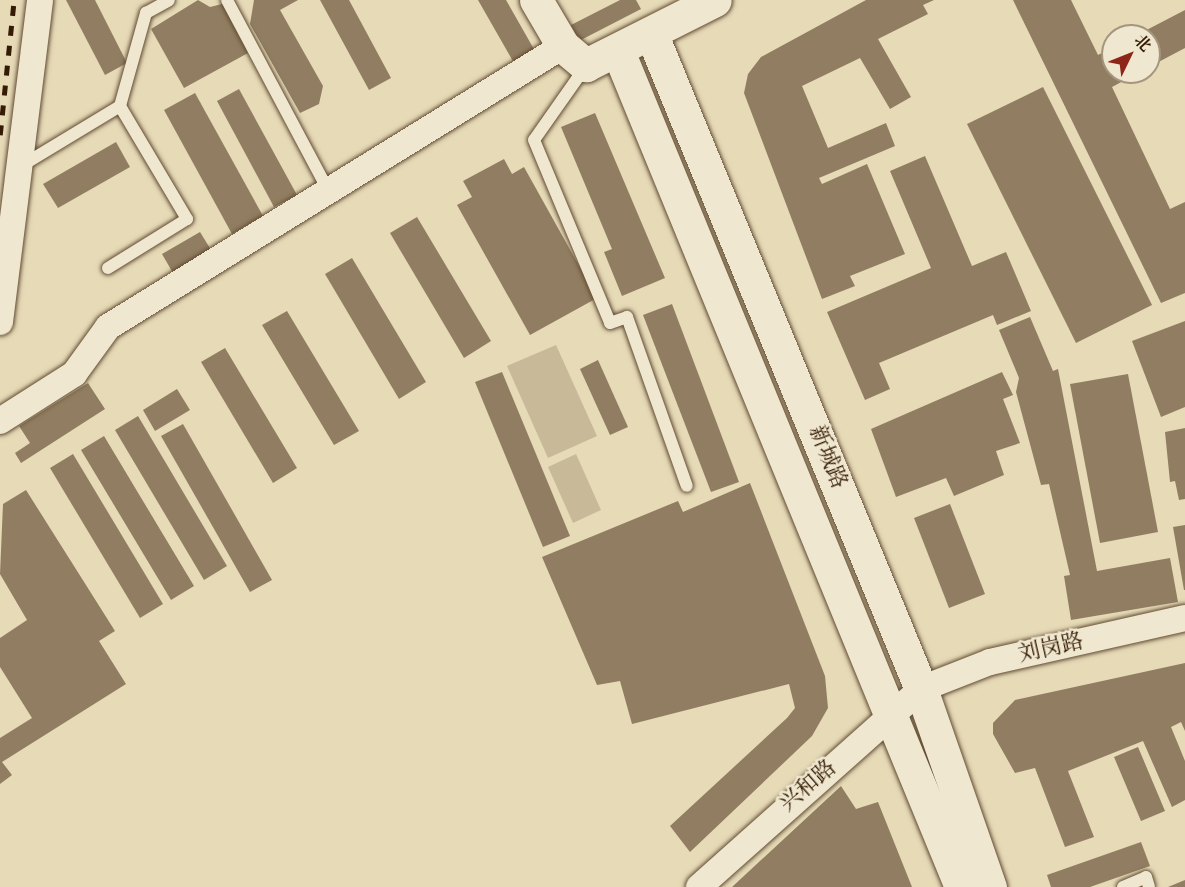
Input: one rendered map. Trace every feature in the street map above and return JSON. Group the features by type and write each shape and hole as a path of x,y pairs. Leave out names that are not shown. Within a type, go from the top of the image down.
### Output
{"main road":[{"path":"536,0 574,56 618,51 715,0"},
{"name":"新城路","path":"651,33 921,689 990,887"},
{"name":"新城路","path":"618,51 893,713 961,887"}],"street":[{"path":"0,322 40,0"},
{"path":"0,421 75,374 108,327 330,193 574,56"},
{"name":"刘岗路","path":"921,689 990,662 1185,618"},
{"name":"兴和路","path":"699,887 921,689"}],"lane":[{"path":"20,167 120,106 146,14 169,0"},
{"path":"227,0 330,193"},
{"path":"574,56 534,140 610,323 627,317 687,486"},
{"path":"108,268 187,219 120,106"},
{"path":"1123,887 1146,877 1149,887"}],"shaded area":[{"path":"556,345 597,436 548,458 507,366"},
{"path":"576,454 601,510 573,523 548,467"}],"building":[{"path":"66,0 95,0 127,63 105,75"},
{"path":"198,0 210,7 226,3 248,53 184,88 151,29"},
{"path":"254,0 298,0 280,10 323,86 319,104 300,113 250,24"},
{"path":"320,0 349,0 391,78 369,90"},
{"path":"478,0 506,0 539,58 518,70"},
{"path":"620,0 636,0 641,9 579,41 571,25"},
{"path":"866,0 934,0 923,5 928,14 878,39 911,97 890,109 860,58 802,86 828,148 886,123 895,146 819,178 822,184 867,164 905,254 850,276 855,286 822,299 744,93 748,74 761,57"},
{"path":"1013,0 1071,0 1098,55 1101,53 1101,84 1118,84 1112,87 1170,209 1185,202 1185,293 1161,303"},
{"path":"1185,10 1185,48 1161,61 1161,24 1158,24"},
{"path":"1043,87 1152,305 1076,343 967,124"},
{"path":"239,89 297,195 274,207 217,101"},
{"path":"195,93 263,216 232,234 164,110"},
{"path":"595,113 665,278 622,296 604,252 612,249 561,127"},
{"path":"116,142 130,167 58,208 43,184"},
{"path":"925,156 972,266 1006,252 1031,311 997,325 993,315 879,363 890,389 865,400 827,312 931,268 890,171"},
{"path":"504,159 512,174 524,167 597,298 530,335 457,205 472,197 463,181"},
{"path":"417,217 491,341 464,358 390,233"},
{"path":"200,232 216,258 177,280 162,254"},
{"path":"352,258 426,382 399,399 325,274"},
{"path":"672,304 739,482 711,492 643,315"},
{"path":"287,311 359,431 334,445 262,325"},
{"path":"1030,317 1053,371 1058,369 1097,571 1170,558 1178,602 1071,620 1064,576 1070,575 1049,484 1041,485 1016,392 1019,378 999,330"},
{"path":"1185,321 1185,407 1161,417 1132,341"},
{"path":"225,348 297,468 273,483 201,362"},
{"path":"598,360 628,427 610,435 580,369"},
{"path":"502,372 570,536 543,547 475,382"},
{"path":"1002,372 1013,395 1003,399 1020,443 996,451 1004,475 954,496 946,478 896,497 871,429"},
{"path":"1128,374 1158,532 1100,543 1070,384"},
{"path":"88,383 105,409 21,463 15,453 30,443 19,426"},
{"path":"177,389 190,410 155,431 143,410"},
{"path":"138,416 227,566 204,580 115,430"},
{"path":"183,424 272,580 250,592 161,436"},
{"path":"1185,428 1185,499 1179,500 1175,481 1170,482 1165,432"},
{"path":"104,436 194,586 171,600 81,450"},
{"path":"73,454 163,604 140,618 50,468"},
{"path":"750,483 825,676 828,708 812,736 690,852 670,826 787,718 795,708 789,684 632,724 620,681 597,685 542,557 678,501 683,512"},
{"path":"26,490 115,631 99,641 126,684 2,762 12,775 0,784 0,738 32,718 0,667 0,638 27,620 0,574 3,504"},
{"path":"950,504 985,594 949,608 914,518"},
{"path":"1185,525 1185,590 1184,590 1173,527"},
{"path":"1185,663 1185,731 1181,722 1171,727 1185,761 1185,800 1172,807 1143,741 1068,771 1094,837 1065,847 1035,768 1015,773 993,734 993,723 1015,700"},
{"path":"1138,747 1165,811 1141,821 1114,757"},
{"path":"841,786 856,809 878,802 912,887 732,887"},
{"path":"1141,842 1150,866 1090,887 1051,887 1047,875"},
{"path":"1185,880 1185,887 1168,887"}],"railway":[{"path":"0,135 14,0"}]}
